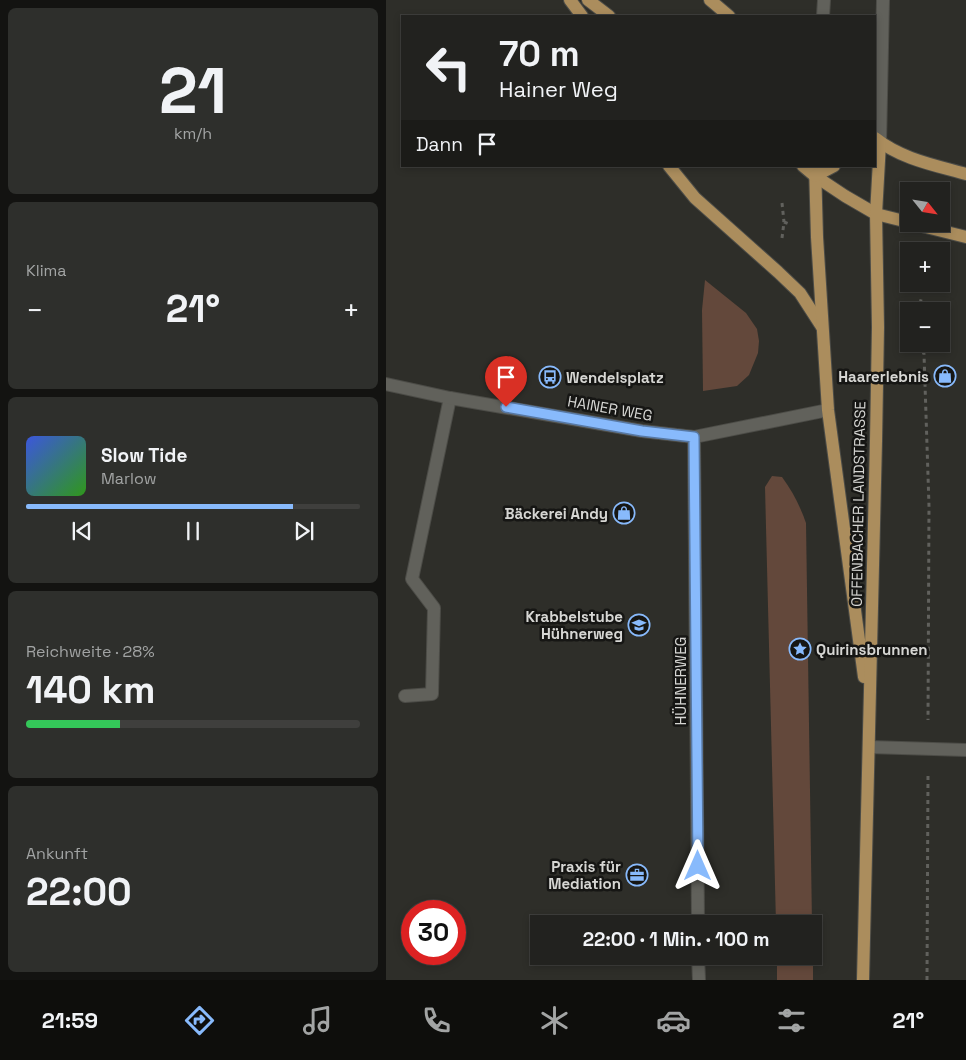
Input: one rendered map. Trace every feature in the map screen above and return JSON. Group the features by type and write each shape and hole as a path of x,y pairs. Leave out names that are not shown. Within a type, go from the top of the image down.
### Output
{"main road":[{"path":"570,0 581,15"},
{"path":"588,0 608,15"},
{"path":"710,0 728,15"},
{"path":"877,142 906,157 966,174"},
{"name":"OFFENBACHER LANDSTRASSE","path":"864,980 878,327 877,142"},
{"path":"670,167 695,198 800,292 823,329"},
{"path":"815,171 830,167"},
{"path":"815,171 845,196 876,214 900,220"},
{"name":"OFFENBACHER LANDSTRASSE","path":"815,171 817,237 828,410 869,716"},
{"path":"946,232 966,237"}],"street":[{"path":"823,15 824,0"},
{"path":"877,142 883,0"},
{"name":"HAINER WEG","path":"386,384 450,398 642,431 694,437 828,410"},
{"path":"406,696 432,694 434,608 412,579 450,398"},
{"name":"HÜHNERWEG","path":"694,437 698,915"},
{"path":"869,747 966,750"},
{"path":"698,965 698,980"}],"path":[{"path":"782,203 784,222"},
{"path":"920,302 922,296"},
{"path":"923,352 929,506 927,980"}],"shaded area":[{"path":"705,280 746,313 757,329 759,341 758,353 749,375 737,386 703,391 702,310"},
{"path":"772,476 782,477 796,499 806,523 812,915 776,915 765,487"},
{"path":"777,965 813,965 813,980 777,980"}],"place":[{"name":"Haarerlebnis","path":"945,376"},
{"name":"Wendelsplatz","path":"550,377"},
{"name":"Bäckerei Andy","path":"624,513"},
{"name":"Krabbelstube Hühnerweg","path":"639,625"},
{"name":"Quirinsbrunnen","path":"800,649"},
{"name":"Praxis für Mediation","path":"637,875"}],"route":[{"path":"506,407 642,431 694,437 698,866"}]}
